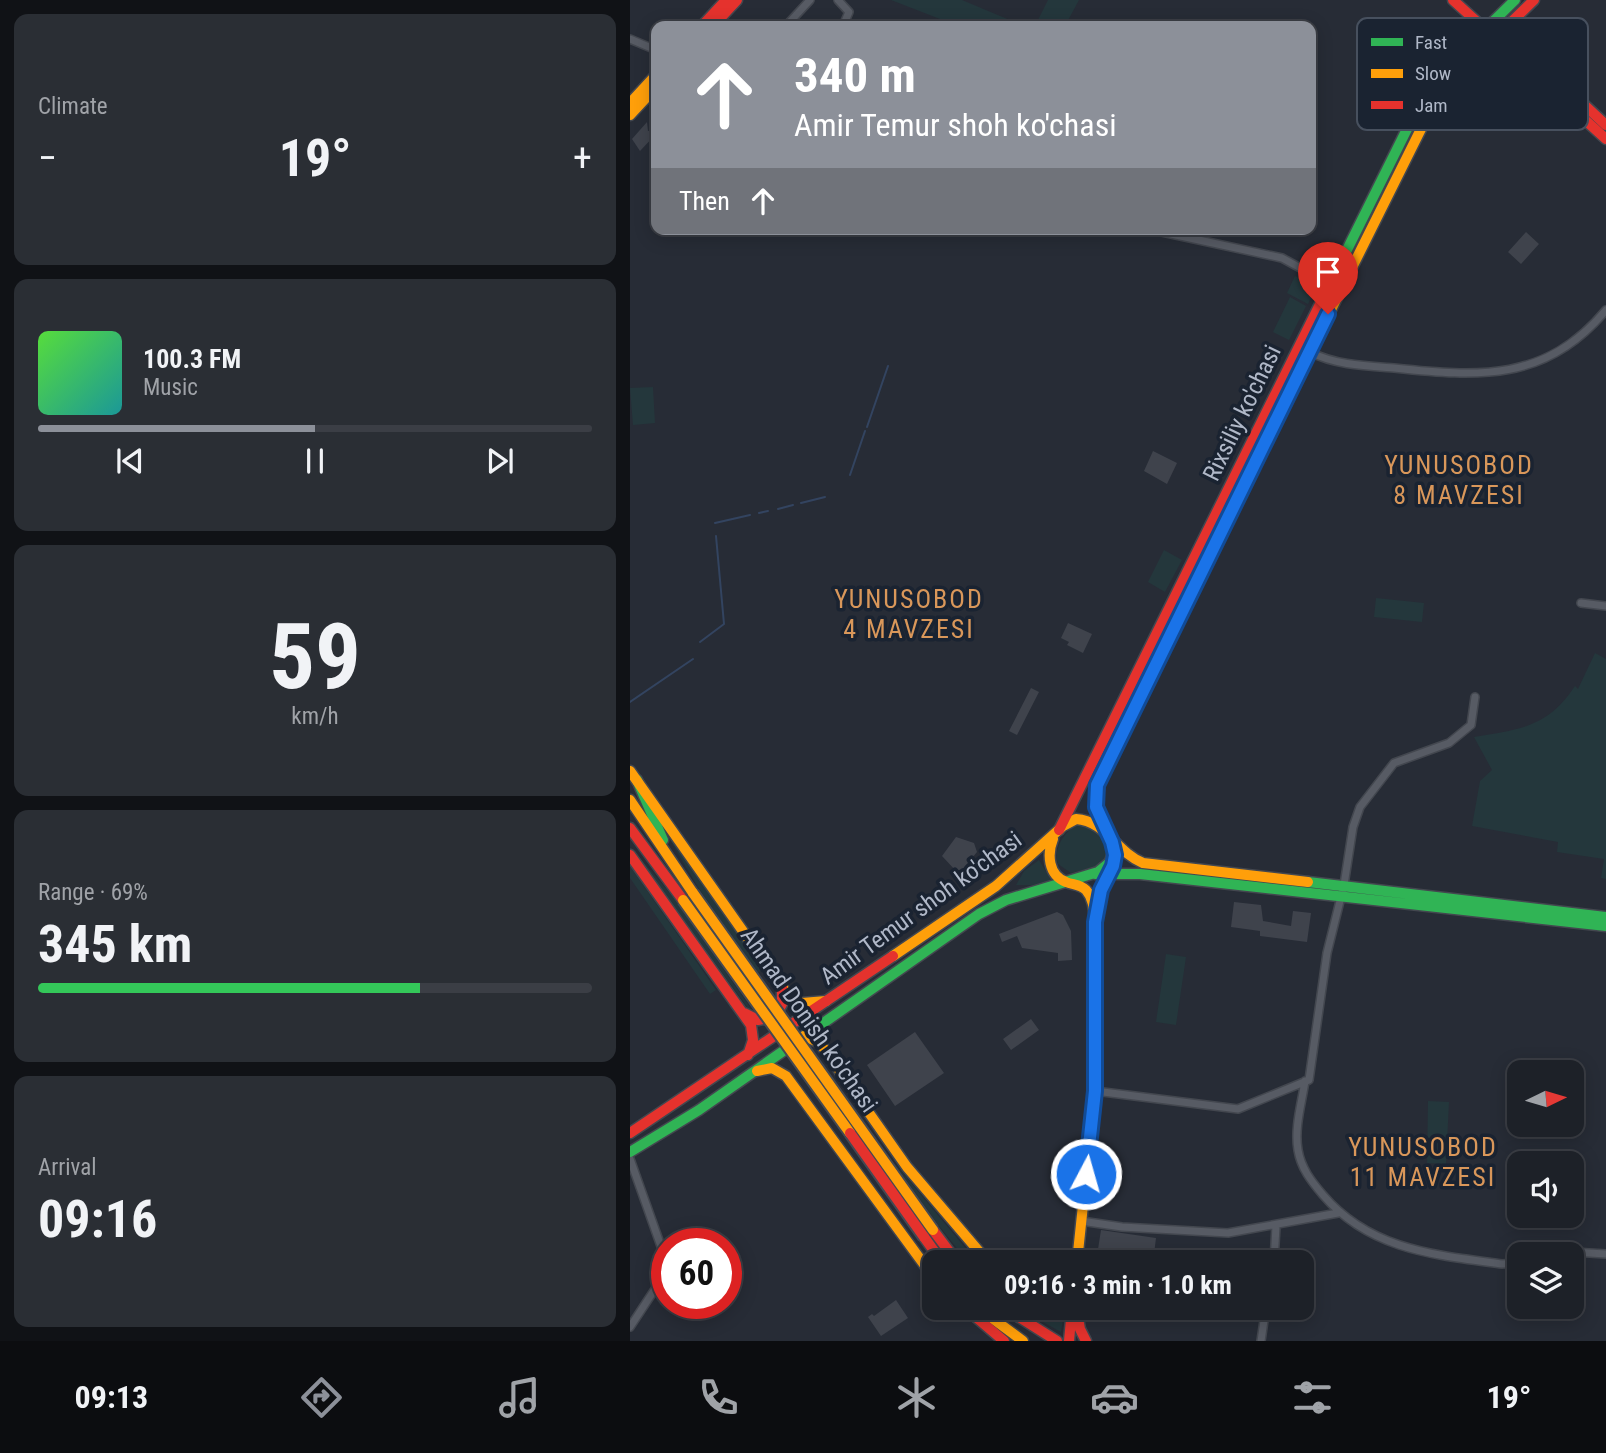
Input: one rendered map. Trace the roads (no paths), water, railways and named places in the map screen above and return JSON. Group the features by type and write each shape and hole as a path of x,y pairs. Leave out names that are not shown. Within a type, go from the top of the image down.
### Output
{"main road":[{"path":"707,21 726,0"},
{"path":"718,21 737,0"},
{"path":"1453,0 1476,18"},
{"name":"Rixsiliy ko'chasi","path":"1502,18 1515,0"},
{"name":"Rixsiliy ko'chasi","path":"1510,18 1534,0"},
{"path":"630,103 651,80"},
{"path":"630,115 651,92"},
{"path":"1588,110 1606,125"},
{"path":"1588,122 1606,139"},
{"name":"Rixsiliy ko'chasi","path":"1059,831 1406,130"},
{"name":"Rixsiliy ko'chasi","path":"1107,833 1096,807 1096,789 1125,725 1420,131"},
{"path":"1279,386 1290,391"},
{"path":"1113,719 1117,725 1125,725"},
{"path":"633,776 674,865"},
{"name":"Ahmad Donish ko'chasi","path":"633,776 780,984 796,1001 827,1001"},
{"name":"Ahmad Donish ko'chasi","path":"630,800 674,865 688,896"},
{"name":"Amir Temur shoh ko'chasi","path":"630,1133 996,886 1069,821 1082,818 1096,823 1126,856 1140,862 1606,926"},
{"name":"Ahmad Donish ko'chasi","path":"630,828 688,896 929,1234 945,1250"},
{"name":"Amir Temur shoh ko'chasi","path":"1059,831 1051,845 1049,862 1056,874 1067,882"},
{"path":"1095,922 1101,890 1109,873 1114,849 1107,833"},
{"path":"630,836 641,844"},
{"path":"1092,874 1107,865 1114,849"},
{"name":"Ahmad Donish ko'chasi","path":"630,855 744,1013 754,1032 752,1048 748,1055"},
{"name":"Amir Temur shoh ko'chasi","path":"630,1152 689,1117 993,906 1092,874 1140,874 1342,890 1606,918"},
{"path":"1067,882 1081,886 1087,892 1093,904 1095,922 1095,1091 1078,1250"},
{"path":"880,965 889,969 888,978"},
{"path":"744,1013 758,1020 775,1017 783,1000 780,984"},
{"path":"804,1036 813,1037 820,1043 907,1167 976,1250"},
{"path":"751,1073 772,1068 786,1076 922,1262"},
{"name":"Ahmad Donish ko'chasi","path":"929,1234 936,1250"},
{"path":"980,1320 1007,1341"},
{"path":"988,1320 1007,1341"},
{"path":"993,1320 1023,1341"},
{"path":"1024,1320 1057,1341"},
{"path":"1069,1341 1072,1320"},
{"path":"1078,1320 1086,1341"}],"street":[{"path":"791,21 810,0"},
{"path":"838,0 849,12 846,21"},
{"path":"630,39 651,48"},
{"path":"1177,235 1282,258 1330,284"},
{"path":"1310,352 1325,360 1388,368 1462,375 1494,373 1528,366 1560,351 1588,332 1606,310"},
{"path":"1581,603 1606,606"},
{"path":"1095,1091 1238,1109 1309,1080 1327,953 1353,827 1369,792 1394,763 1448,743 1471,725 1475,696"},
{"path":"1305,1081 1297,1139 1299,1158 1309,1178 1338,1213 1398,1247 1507,1264"},
{"path":"630,1159 662,1250 659,1283 630,1327"},
{"path":"1081,1222 1204,1233 1236,1232 1338,1213"},
{"path":"1275,1250 1276,1226"},
{"path":"1584,1253 1606,1254"},
{"path":"630,1311 638,1316"},
{"path":"1261,1341 1264,1320"}],"waterway":[{"path":"867,427 888,366"},
{"path":"850,475 865,431"},
{"path":"801,503 825,497"},
{"path":"778,509 793,505"},
{"path":"759,513 768,511"},
{"path":"715,523 750,515"},
{"path":"700,642 724,624 716,536"},
{"path":"630,702 693,659"}],"district":[{"name":"YUNUSOBOD 8 MAVZESI","path":"1459,480"},
{"name":"YUNUSOBOD 4 MAVZESI","path":"909,614"},
{"name":"YUNUSOBOD 11 MAVZESI","path":"1423,1162"}]}
